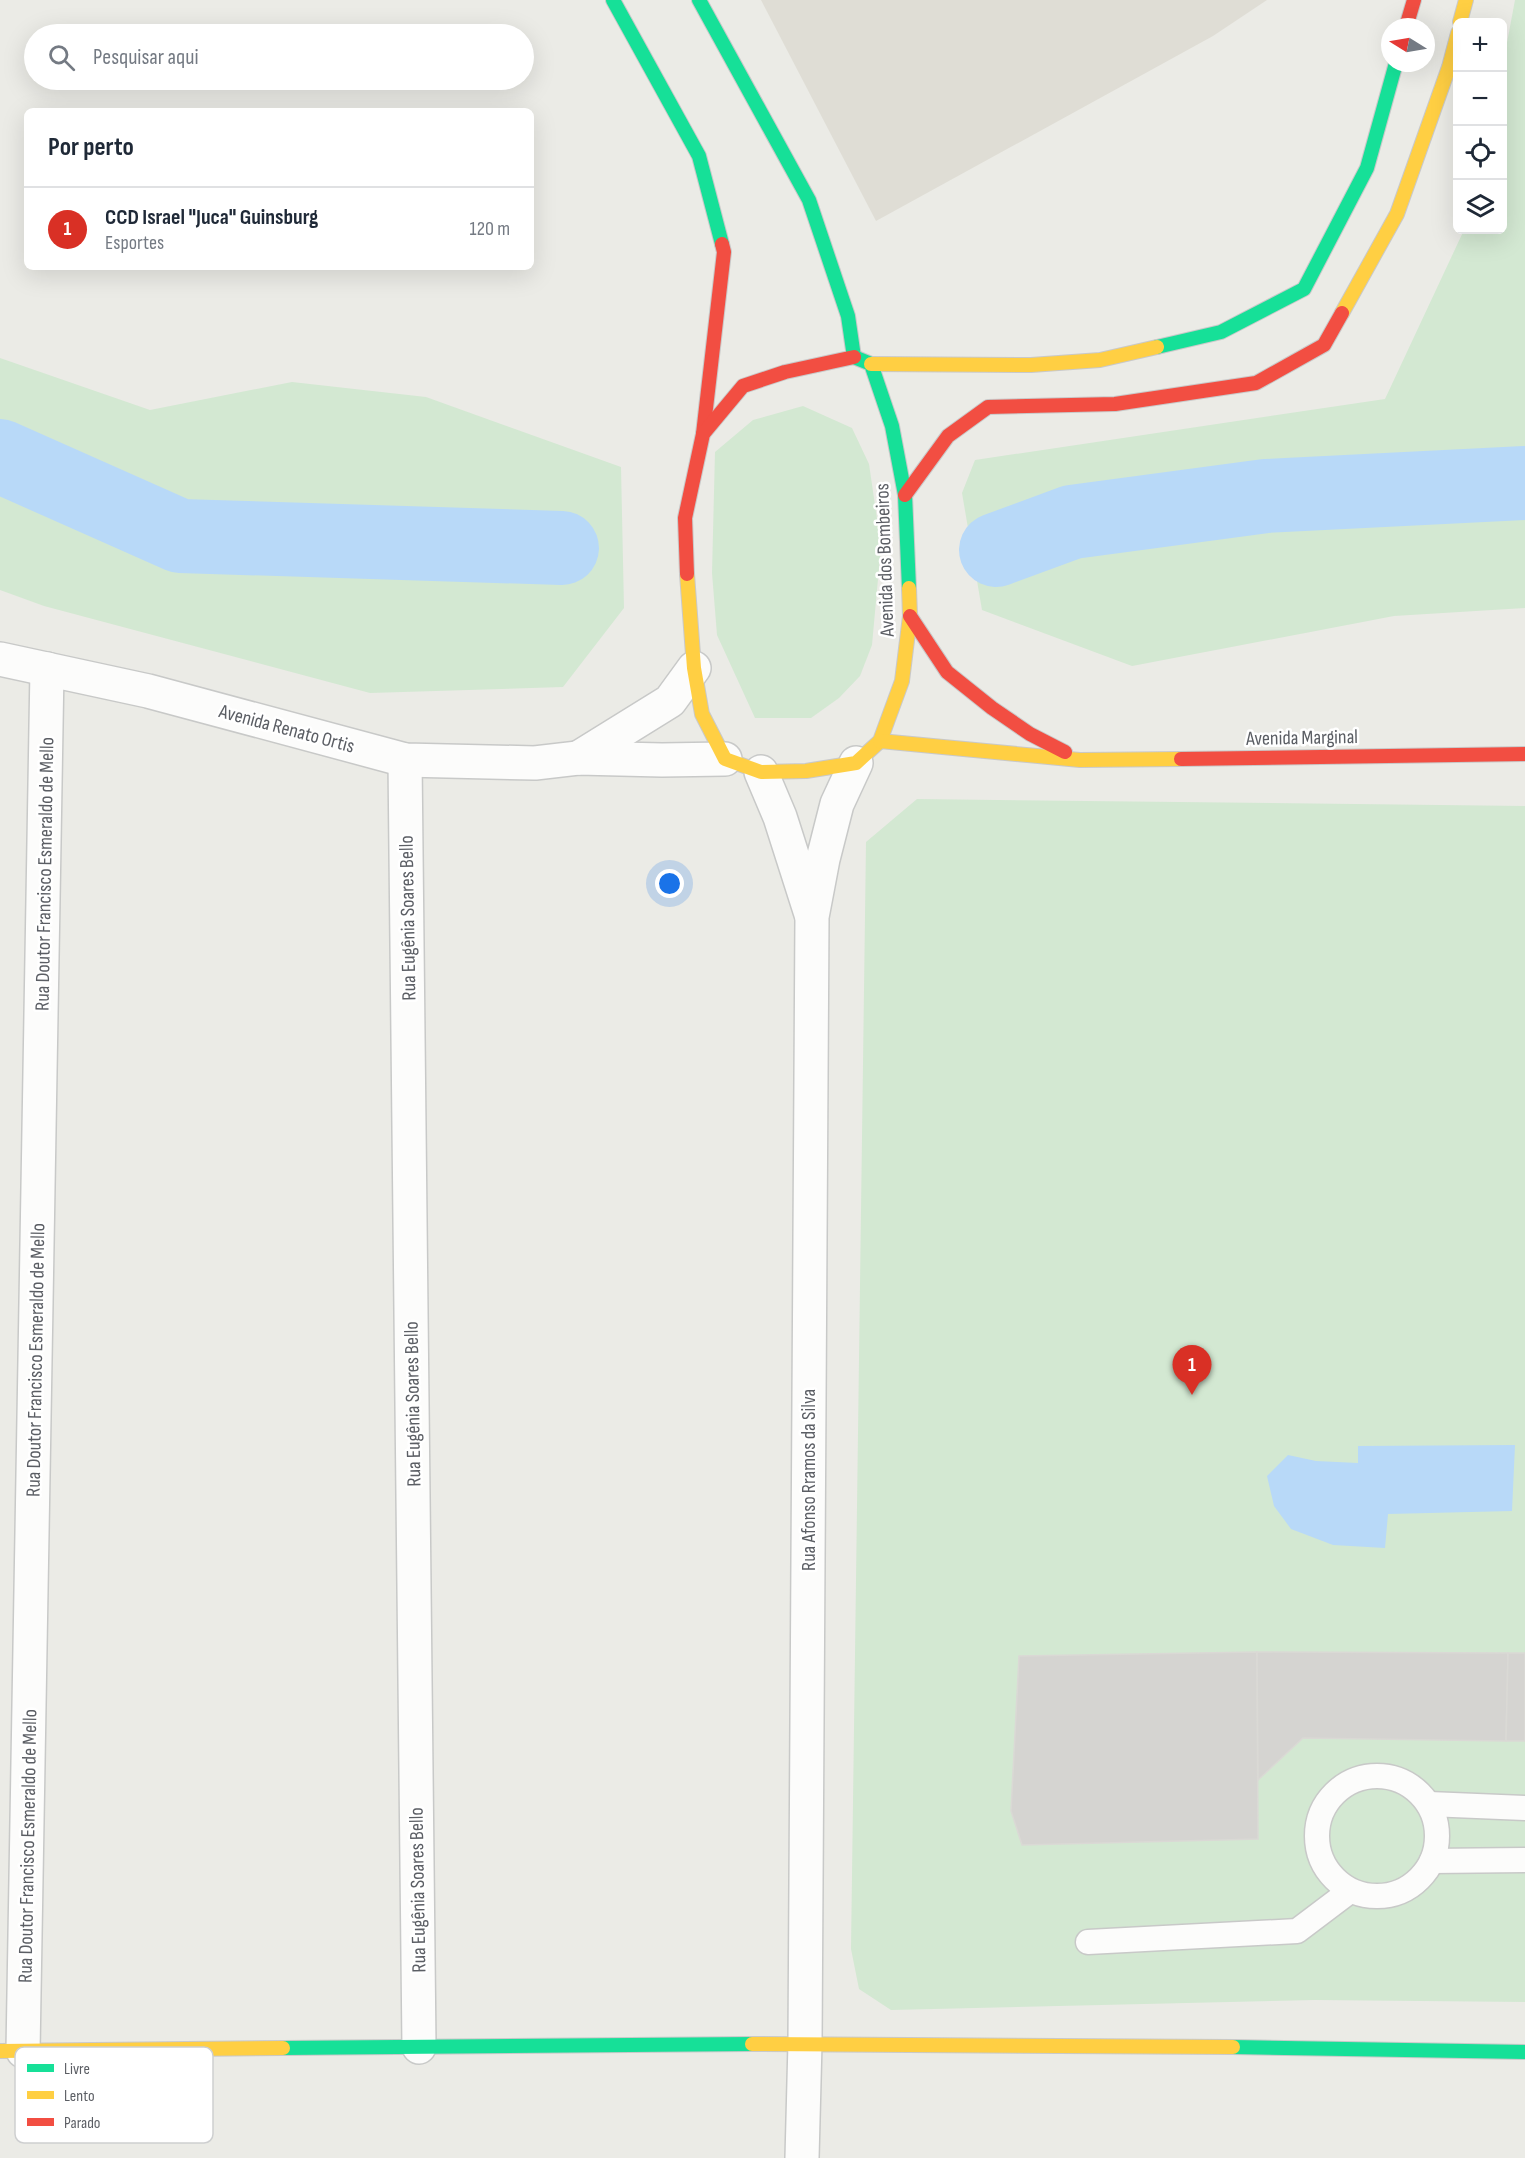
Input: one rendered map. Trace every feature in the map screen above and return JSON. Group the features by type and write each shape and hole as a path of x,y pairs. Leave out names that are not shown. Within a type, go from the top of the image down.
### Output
{"street":[{"path":"613,0 699,156 724,252 703,434 685,518 688,609 694,668 702,714 724,759 760,772 806,771 856,763"},
{"path":"699,0 809,200 848,316 854,357"},
{"path":"1409,18 1414,0"},
{"path":"1461,18 1466,0"},
{"path":"905,495 948,436 988,407 1115,404 1256,383 1324,345 1397,214 1453,52"},
{"path":"703,434 743,386 785,372 854,357 871,364 1031,365 1100,360 1221,332 1304,289 1367,168 1394,72"},
{"name":"Avenida dos Bombeiros","path":"856,763 880,741 902,681 910,616 905,495 892,426 871,364"},
{"name":"Avenida Marginal","path":"910,616 947,672 992,708 1030,734 1080,760"},
{"name":"Avenida Renato Ortis","path":"0,659 147,691 405,760 536,763 578,758 724,759"},
{"name":"Avenida Renato Ortis","path":"578,758 670,701 694,668"},
{"name":"Rua Doutor Francisco Esmeraldo de Mello","path":"12,2051 47,669"},
{"name":"Avenida Marginal","path":"880,741 1080,760 1525,754"},
{"name":"Rua Eugênia Soares Bello","path":"405,760 419,2047"},
{"name":"Rua Afonso Rramos da Silva","path":"802,2158 805,2043 812,917 837,804 856,763"},
{"name":"Rua Afonso Rramos da Silva","path":"760,772 780,817 812,917"},
{"path":"213,2049 805,2043 1117,2045 1525,2052"}],"lane":[{"path":"1378,1775 1398,1778 1416,1789 1429,1804 1437,1822 1438,1841 1432,1861 1422,1877 1397,1893 1388,1896 1369,1896 1350,1890 1334,1879 1323,1862 1317,1843 1318,1822 1326,1803 1340,1788 1358,1778 1378,1775"},
{"path":"1429,1804 1525,1808"},
{"path":"1432,1861 1525,1860"},
{"path":"1088,1942 1297,1931 1350,1890"}],"shaded area":[{"path":"761,0 1267,0 1213,36 876,221"}],"green space":[{"path":"1515,0 1525,0 1525,608 1394,616 1132,666 982,610 962,493 975,460 1385,399 1462,234 1507,234 1507,43"},
{"path":"0,358 150,410 292,382 426,397 621,467 624,608 563,687 370,693 44,606 0,590"},
{"path":"803,406 852,428 869,464 881,546 872,645 860,676 839,698 811,718 755,718 717,635 712,573 715,452 753,420"},
{"path":"917,799 1525,806 1525,2002 1315,2000 891,2010 859,1989 851,1949 866,842"}],"water":[{"path":"1515,1445 1512,1511 1388,1514 1385,1548 1333,1545 1291,1529 1274,1506 1267,1476 1288,1455 1316,1461 1358,1463 1358,1446"}],"building":[{"path":"1257,1652 1258,1839 1022,1845 1011,1811 1019,1656"},
{"path":"1257,1652 1508,1653 1506,1741 1303,1738 1258,1780"},
{"path":"1508,1653 1525,1653 1525,1741 1506,1741"}],"waterway":[{"path":"0,456 180,536 562,548"},
{"path":"996,550 1072,522 1266,496 1525,483"}],"traffic: fast":[{"path":"613,0 699,156 722,244"},
{"path":"699,0 809,200 848,316 854,357"},
{"path":"1157,347 1221,332 1304,289 1367,168 1394,72"},
{"path":"854,357 871,364 892,426 905,495 909,588"},
{"path":"283,2048 752,2044"},
{"path":"1233,2047 1525,2052"}],"traffic: slow":[{"path":"1461,18 1466,0"},
{"path":"1342,313 1397,214 1453,52"},
{"path":"871,364 1031,365 1100,360 1157,347"},
{"path":"687,574 694,668 702,714 725,759 761,772 806,771 856,763 880,741 902,681 910,616 909,588"},
{"path":"880,741 1080,760 1181,759"},
{"path":"752,2044 1233,2047"},
{"path":"213,2049 283,2048"},
{"path":"0,2051 15,2051"}],"traffic: jam":[{"path":"1409,18 1414,0"},
{"path":"703,434 724,252 722,244"},
{"path":"905,495 948,436 988,407 1115,404 1256,383 1324,345 1342,313"},
{"path":"687,574 685,518 703,434 743,386 785,372 854,357"},
{"path":"910,616 947,672 992,708 1030,734 1065,752"},
{"path":"1181,759 1525,754"}],"place":[{"name":"CCD Israel \"Juca\" Guinsburg","path":"1192,1395"}]}
